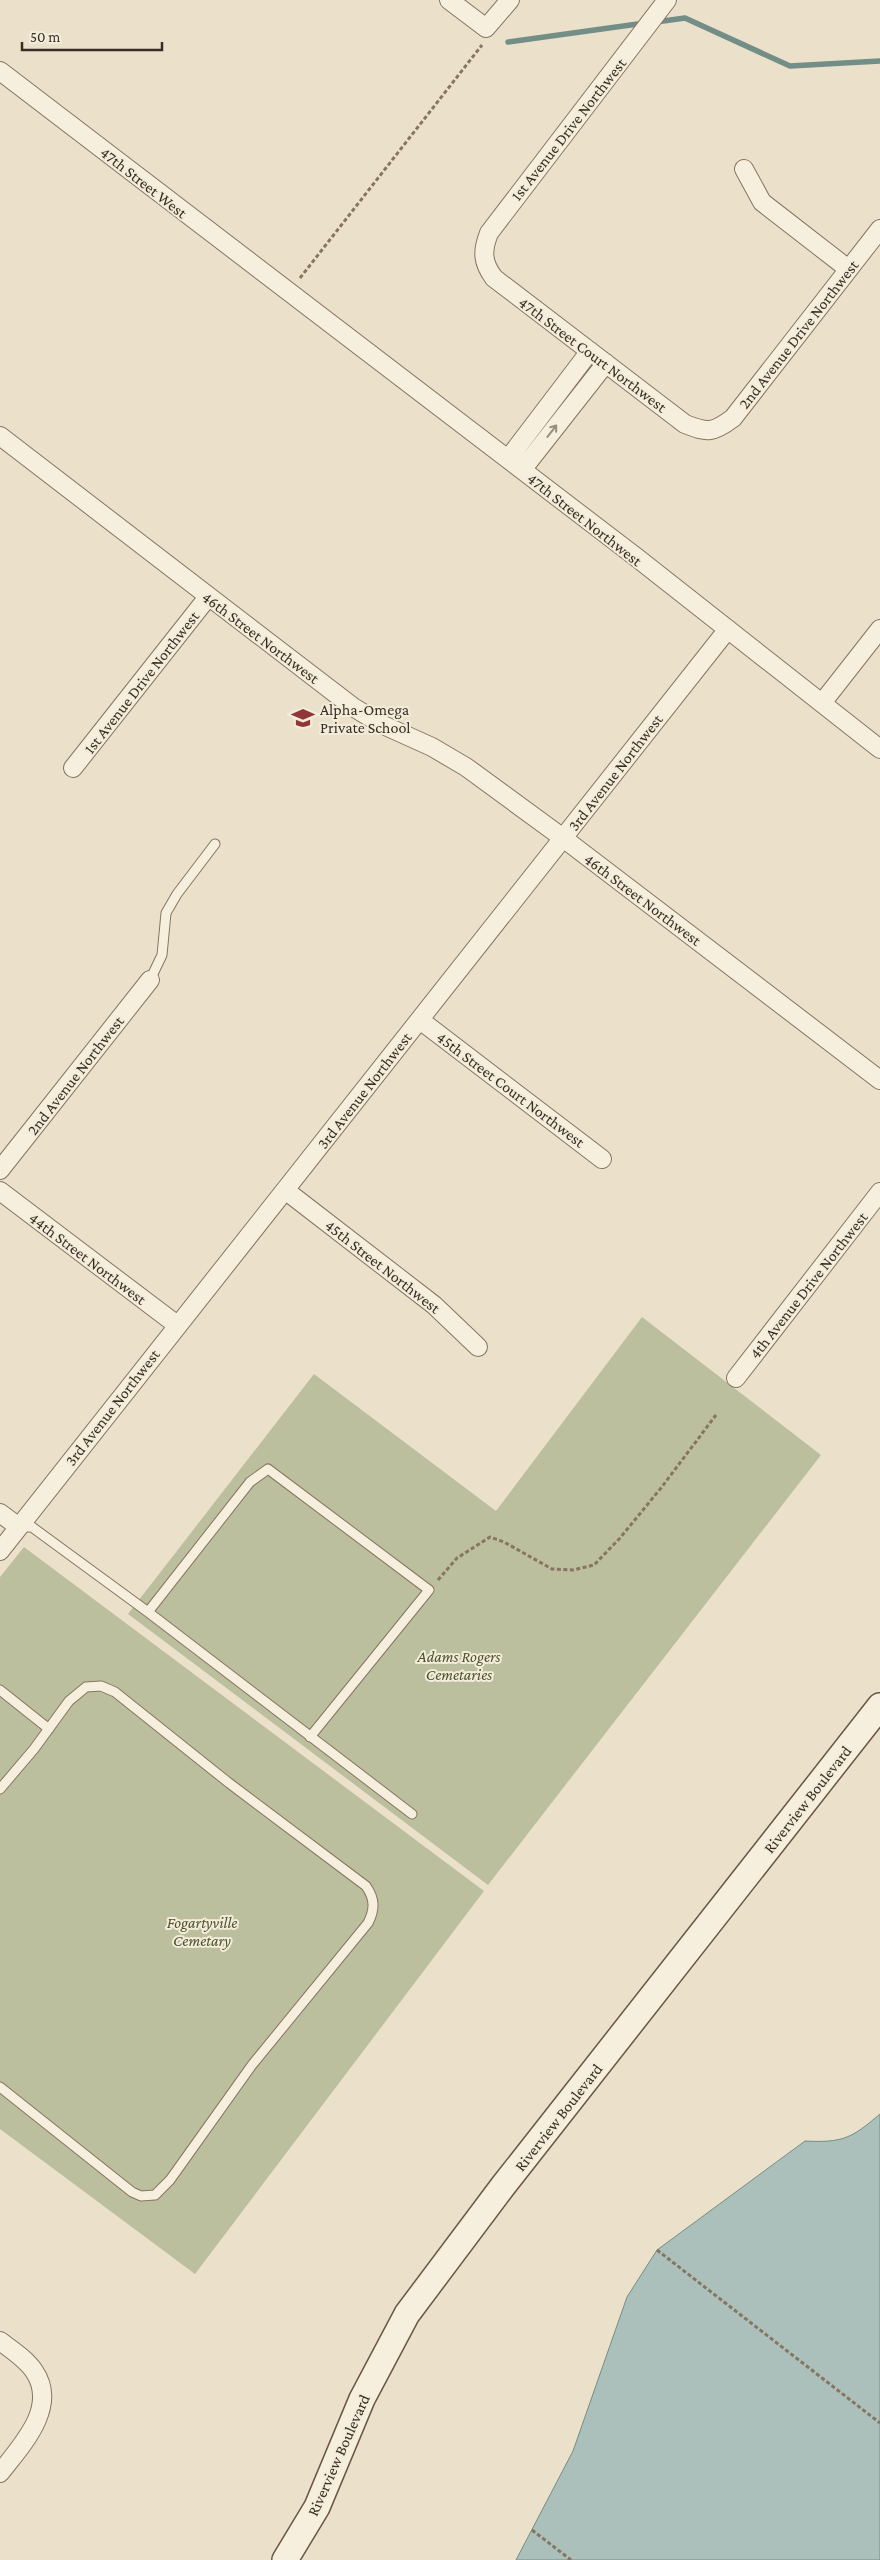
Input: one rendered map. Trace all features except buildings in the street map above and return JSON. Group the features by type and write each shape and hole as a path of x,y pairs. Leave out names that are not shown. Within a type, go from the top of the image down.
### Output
{"street":[{"path":"449,0 486,28 510,0"},
{"name":"1st Avenue Drive Northwest","path":"485,264 483,248 488,232 663,5"},
{"name":"47th Street West","path":"0,71 288,292"},
{"path":"744,169 762,202 847,268"},
{"name":"2nd Avenue Drive Northwest","path":"710,431 717,430 733,418 847,268 880,229"},
{"name":"47th Street Court Northwest","path":"485,264 494,278 685,424 700,430 710,431"},
{"name":"47th Street Northwest","path":"288,292 515,464 880,749"},
{"path":"515,464 590,351"},
{"path":"515,464 606,363"},
{"name":"46th Street Northwest","path":"0,436 353,707 380,724 432,748 466,767 563,838 880,1080"},
{"name":"1st Avenue Drive Northwest","path":"73,768 208,597"},
{"name":"3rd Avenue Northwest","path":"0,1550 728,629"},
{"path":"822,703 880,629"},
{"name":"2nd Avenue Northwest","path":"0,1170 150,980"},
{"name":"45th Street Court Northwest","path":"420,1020 602,1159"},
{"name":"45th Street Northwest","path":"285,1190 434,1305 478,1347"},
{"name":"44th Street Northwest","path":"0,1192 177,1326"},
{"name":"4th Avenue Drive Northwest","path":"736,1378 880,1192"},
{"path":"0,1513 18,1527"},
{"name":"Riverview Boulevard","path":"286,2560 317,2507 362,2399 407,2314 503,2186 880,1706"},
{"path":"0,2341 34,2370 42,2389 42,2403 35,2423 0,2473"}],"lane":[{"path":"150,980 162,955 166,913 177,894 215,844"},
{"path":"148,1612 250,1482 268,1469 429,1590 310,1736"},
{"path":"18,1527 32,1527 148,1612 412,1814"},
{"path":"0,1790 69,1701 86,1687 101,1686 115,1692 229,1783 366,1886 372,1894 374,1905 368,1923 252,2065 170,2180 155,2195 141,2196 132,2192 0,2087"},
{"path":"0,1690 49,1728"}],"path":[{"path":"288,292 486,40 486,28"},
{"path":"429,1590 457,1558 490,1538 504,1542 552,1569 572,1570 594,1565 644,1509 716,1415"},
{"path":"657,2250 880,2423"},
{"path":"532,2530 571,2560"}],"green space":[{"name":"Adams Rogers Cemetaries","path":"642,1317 821,1455 488,1885 128,1614 314,1374 496,1511"},
{"name":"Fogartyville Cemetary","path":"24,1547 484,1891 195,2274 0,2129 0,1577"}],"water":[{"path":"880,2114 880,2560 516,2560 573,2451 627,2297 657,2250 805,2141 838,2140 854,2134"}],"waterway":[{"path":"656,22 685,18 790,66 880,61"},
{"path":"508,42 645,23"}],"place":[{"name":"Alpha-Omega Private School","path":"303,718"}]}
